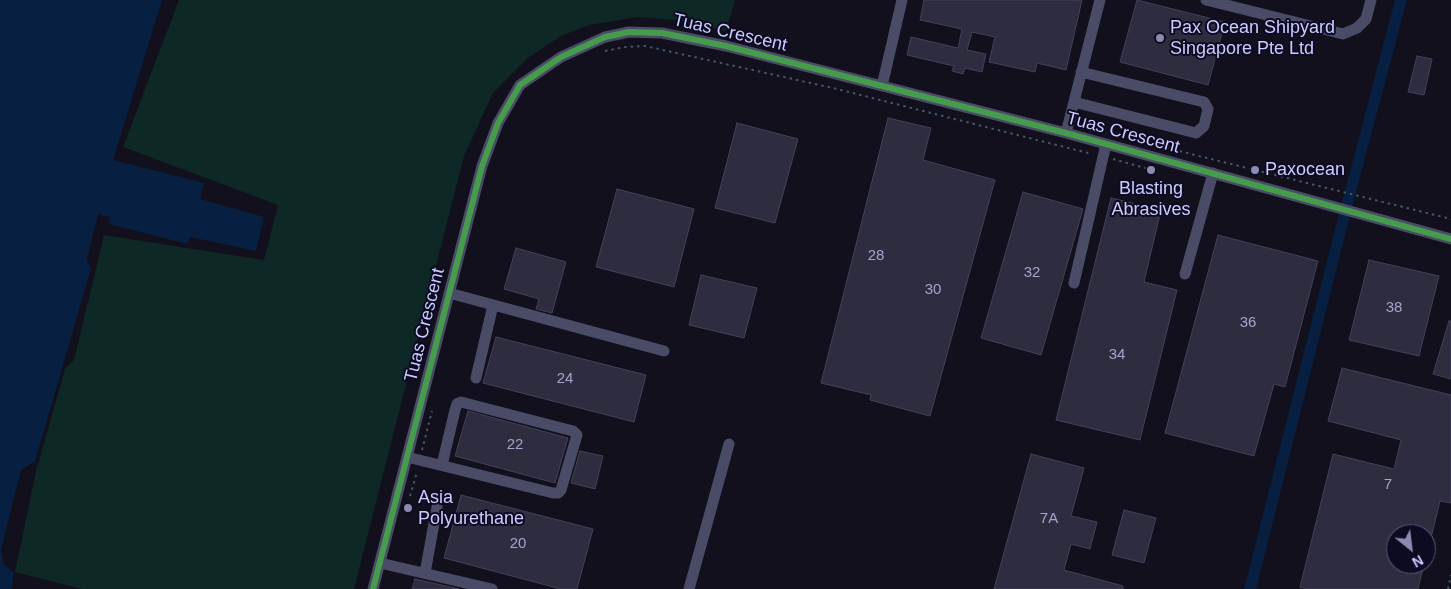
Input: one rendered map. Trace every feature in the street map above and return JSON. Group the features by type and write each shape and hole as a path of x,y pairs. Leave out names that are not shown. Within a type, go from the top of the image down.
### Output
{"street":[{"path":"882,86 902,0"},
{"path":"1066,133 1100,0"},
{"path":"1206,0 1239,4 1343,34 1357,28 1366,19 1372,0"},
{"name":"Tuas Crescent","path":"373,589 402,463 482,166 498,123 520,85 561,57 605,37 629,32 662,33 726,46 1066,133 1451,239"},
{"path":"1074,102 1196,133 1204,126 1208,109 1204,102 1081,72"},
{"path":"1074,283 1106,144"},
{"path":"1185,274 1213,173"},
{"path":"449,293 664,351"},
{"path":"476,378 493,305"},
{"path":"402,463 420,460 558,493 561,490 577,435 573,431 461,402 457,404 455,410 442,465"},
{"path":"689,589 728,444"},
{"path":"424,573 437,507"},
{"path":"380,563 492,589"}],"path":[{"path":"598,53 626,47 645,46 833,88 1156,171"},
{"path":"409,498 432,412"},
{"path":"1448,589 1451,575"}],"green space":[{"path":"179,0 735,0 726,31 676,20 637,17 589,25 561,36 529,57 493,93 464,156 354,589 82,589 15,572 36,471 65,369 74,360 104,235 264,260 278,205 123,147"}],"water":[{"path":"0,0 162,0 113,160 204,183 200,199 264,217 256,251 190,237 187,244 109,224 110,217 98,214 87,259 91,269 35,461 21,470 1,550 4,565 13,572 11,589 0,589"},
{"path":"1395,0 1407,0 1354,199 1256,589 1244,589 1343,198"}],"building":[{"path":"924,0 1082,0 1066,70 1037,63 1035,72 989,62 995,37 972,32 967,50 986,54 982,72 965,68 963,74 952,71 954,66 907,55 911,37 958,48 962,29 920,20"},
{"path":"1137,0 1225,22 1208,85 1120,62"},
{"path":"1417,56 1432,59 1424,95 1408,92"},
{"path":"888,118 931,128 923,160 995,180 930,416 870,400 871,395 821,383"},
{"path":"737,123 798,139 775,223 715,208"},
{"path":"617,189 694,209 674,287 596,267"},
{"path":"1023,192 1083,209 1041,355 981,338"},
{"path":"1111,198 1161,210 1144,282 1177,290 1140,440 1056,420"},
{"path":"1218,235 1318,261 1285,387 1274,384 1254,456 1165,433"},
{"path":"516,248 566,262 552,313 536,309 539,299 504,289"},
{"path":"1369,260 1439,276 1419,356 1349,340"},
{"path":"701,275 757,288 744,338 689,325"},
{"path":"1449,321 1451,321 1451,379 1433,374"},
{"path":"496,337 646,375 634,422 483,383"},
{"path":"1342,368 1451,395 1451,503 1440,501 1434,524 1386,524 1386,574 1422,574 1418,589 1307,589 1300,587 1333,454 1394,469 1401,440 1328,421"},
{"path":"468,411 568,438 555,483 455,456"},
{"path":"580,451 603,456 595,489 571,483"},
{"path":"1031,454 1084,468 1071,516 1097,522 1090,549 1071,544 1064,570 1123,586 1123,589 994,589"},
{"path":"461,495 593,529 577,589 561,589 444,558"},
{"path":"1124,510 1156,518 1144,563 1112,555"},
{"path":"415,579 459,589 412,589"}],"cycle path":[{"path":"373,589 482,166 498,123 520,85 561,57 605,37 629,32 662,33 726,46 1066,133 1451,239"}],"place":[{"name":"Pax Ocean Shipyard Singapore Pte Ltd","path":"1160,38"},
{"name":"Blasting Abrasives","path":"1151,170"},
{"name":"Paxocean","path":"1255,170"},
{"name":"Asia Polyurethane","path":"408,508"}]}
